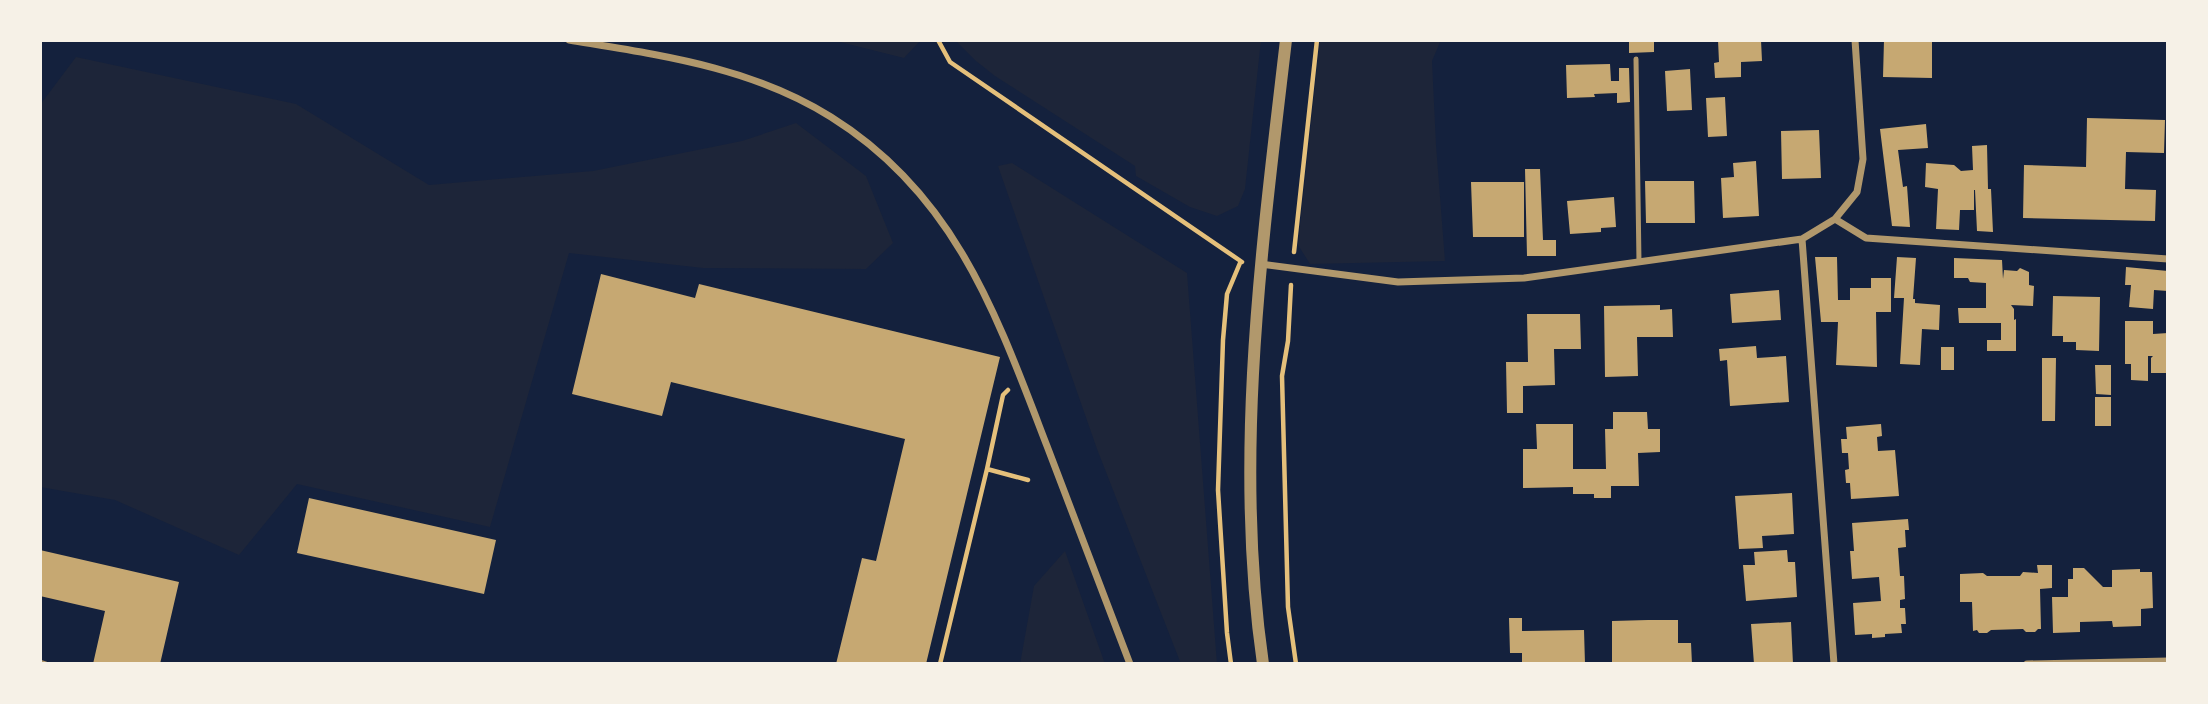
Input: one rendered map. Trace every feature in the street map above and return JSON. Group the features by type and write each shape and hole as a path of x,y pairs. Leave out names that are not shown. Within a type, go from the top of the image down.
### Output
{"street":[{"path":"569,40 701,63 752,79 830,116 860,136 919,192 957,244 996,316 1130,664"},
{"path":"1263,664 1257,620 1251,526 1251,433 1260,264 1286,40"},
{"path":"1260,264 1398,282 1524,278 1802,239 1835,219 1857,192 1863,159 1855,40"},
{"path":"1835,219 1866,238 2168,259"},
{"path":"1802,239 1834,664"},
{"path":"2027,664 2168,661"}],"lane":[{"path":"1636,59 1639,262"},
{"path":"40,662 46,664"}],"path":[{"path":"938,40 950,62 1241,262 1260,264"},
{"path":"1296,664 1288,607 1282,376 1288,341 1292,269 1317,40"},
{"path":"1231,664 1218,490 1227,294 1241,262"},
{"path":"940,664 1003,395 1019,375"},
{"path":"987,469 1028,480"}],"shaded area":[{"path":"832,40 921,40 904,58"},
{"path":"955,40 1261,40 1245,189 1238,206 1217,216 1190,207 1136,176 1135,166 995,76"},
{"path":"1320,40 1441,40 1432,61 1445,261 1310,264 1298,245"},
{"path":"76,57 296,104 429,185 593,171 742,141 796,123 866,176 893,243 866,269 703,268 569,253 490,527 297,484 239,555 115,500 40,487 40,105"},
{"path":"1012,163 1187,273 1217,664 1181,664 1097,449 998,166"},
{"path":"1065,551 1105,664 1020,664 1034,586"}],"building":[{"path":"1629,40 1654,40 1654,52 1629,53"},
{"path":"1718,40 1761,40 1762,61 1741,62 1741,77 1715,78 1714,63 1719,62"},
{"path":"1884,40 1932,41 1932,78 1883,77"},
{"path":"1610,64 1611,81 1619,81 1619,68 1629,68 1630,102 1617,103 1617,93 1567,98 1566,65"},
{"path":"1690,69 1692,110 1667,111 1665,71"},
{"path":"1725,97 1727,136 1708,137 1706,98"},
{"path":"2087,118 2165,120 2164,153 2126,152 2125,189 2156,190 2155,221 2023,218 2024,165 2086,167"},
{"path":"1926,124 1928,148 1898,150 1903,187 1907,186 1910,227 1892,226 1880,129"},
{"path":"1819,130 1821,178 1782,179 1781,131"},
{"path":"1987,145 1993,232 1977,231 1975,190 1974,210 1960,210 1959,230 1936,229 1938,189 1925,187 1926,163 1954,165 1961,171 1973,170 1972,146"},
{"path":"1756,161 1759,216 1723,218 1721,178 1734,177 1733,163"},
{"path":"1525,169 1540,169 1543,240 1556,240 1556,256 1527,256"},
{"path":"1645,181 1694,181 1695,223 1646,223"},
{"path":"1471,182 1524,182 1524,237 1473,237"},
{"path":"1614,197 1616,227 1601,228 1601,232 1570,234 1567,201"},
{"path":"1815,257 1837,257 1838,300 1850,300 1850,288 1871,288 1871,278 1891,278 1891,312 1876,312 1877,367 1836,365 1838,322 1821,322"},
{"path":"1897,257 1916,258 1915,303 1940,305 1939,330 1922,329 1920,365 1900,364 1904,298 1894,298"},
{"path":"1954,258 2002,260 2003,279 2004,270 2017,271 2020,268 2029,272 2029,285 2034,286 2033,306 2011,305 2014,309 2014,320 2016,319 2016,351 1987,351 1987,340 2001,340 2001,323 1959,323 1958,308 1986,308 1986,283 1970,282 1968,278 1954,278"},
{"path":"2126,267 2168,271 2168,291 2154,290 2153,309 2129,307 2131,285 2125,285"},
{"path":"601,274 695,298 699,284 1000,357 926,664 836,664 862,558 876,561 905,439 671,382 662,416 572,394"},
{"path":"1779,290 1781,320 1732,323 1730,294"},
{"path":"2053,296 2100,297 2099,351 2076,350 2076,342 2063,342 2063,336 2052,336"},
{"path":"1660,305 1660,310 1672,309 1673,337 1637,337 1638,376 1605,377 1604,306"},
{"path":"1527,314 1580,314 1581,349 1554,349 1555,385 1523,386 1523,413 1507,413 1506,362 1528,362"},
{"path":"2125,321 2153,321 2153,334 2168,333 2167,373 2151,373 2153,356 2148,356 2148,381 2131,380 2131,364 2125,364"},
{"path":"1756,346 1757,358 1786,356 1789,402 1730,406 1727,360 1720,361 1719,349"},
{"path":"1941,347 1954,347 1954,370 1941,370"},
{"path":"2042,358 2056,358 2055,421 2042,421"},
{"path":"2095,365 2111,365 2111,395 2096,394"},
{"path":"2095,397 2111,397 2111,426 2095,426"},
{"path":"1613,412 1647,412 1648,429 1660,429 1660,452 1638,453 1639,486 1611,486 1611,498 1594,498 1594,494 1573,494 1573,487 1523,488 1523,449 1537,449 1536,424 1573,424 1573,469 1606,469 1605,429 1613,429"},
{"path":"1881,424 1882,436 1877,437 1878,451 1895,450 1899,496 1851,499 1850,483 1846,483 1845,470 1849,469 1848,453 1842,453 1841,439 1847,439 1846,427"},
{"path":"1792,493 1794,534 1762,536 1763,548 1739,549 1735,496"},
{"path":"309,498 496,540 484,594 297,553"},
{"path":"1908,519 1909,530 1905,530 1906,547 1898,548 1900,576 1904,576 1905,599 1900,600 1900,608 1905,608 1906,624 1901,624 1902,633 1872,638 1872,634 1855,635 1853,603 1881,601 1879,577 1852,579 1852,523"},
{"path":"40,550 179,582 160,664 93,664 105,611 40,596"},
{"path":"1787,550 1788,562 1795,562 1797,597 1746,601 1743,565 1755,565 1754,552"},
{"path":"2037,565 2052,565 2052,588 2040,589 2041,629 2035,632 2026,632 2023,629 1991,630 1987,633 1973,631 1972,602 1960,602 1960,574 2020,576 2023,572 2038,573"},
{"path":"2073,568 2084,568 2103,587 2112,587 2112,570 2140,569 2140,572 2152,572 2153,608 2141,609 2141,626 2113,627 2112,621 2080,622 2080,632 2053,633 2052,597 2068,597 2068,579 2073,579"},
{"path":"1509,618 1522,618 1522,631 1584,630 1585,664 1522,664 1522,653 1510,653"},
{"path":"1678,620 1678,643 1691,643 1692,664 1612,664 1612,621"},
{"path":"1791,622 1793,664 1754,664 1751,624"}]}
